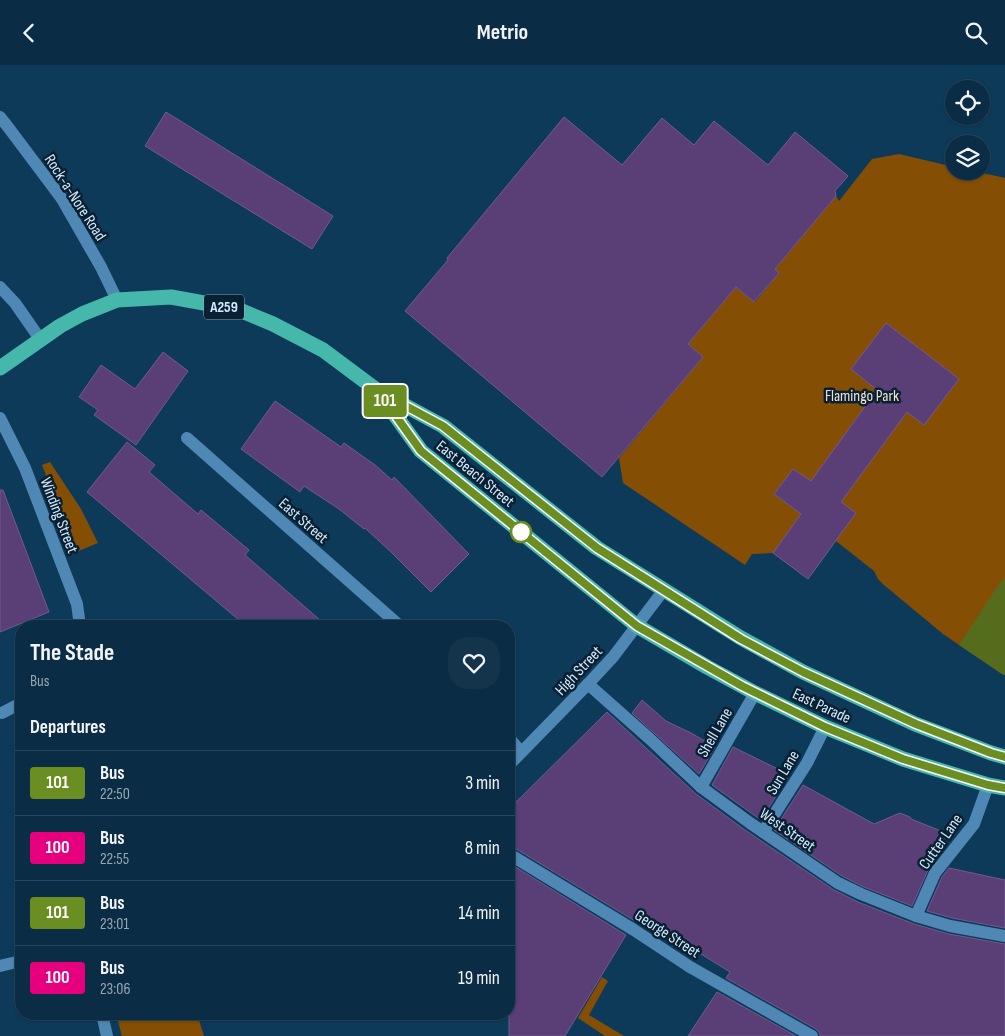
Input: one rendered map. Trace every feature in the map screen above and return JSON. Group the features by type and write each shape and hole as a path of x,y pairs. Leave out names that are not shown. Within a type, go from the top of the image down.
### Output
{"highway":[{"name":"East Beach Street","path":"40,339 82,314 117,300 171,297 237,309 273,324 323,350 378,391 443,426 597,548 663,591"},
{"name":"A259","path":"0,368 40,339"},
{"name":"East Beach Street","path":"378,391 421,451 637,626"},
{"name":"East Parade","path":"663,591 741,639 803,672 916,724 1005,757"},
{"name":"East Parade","path":"637,626 755,693 825,727 903,759 988,785 1005,788"}],"street":[{"name":"Rock-a-Nore Road","path":"0,117 62,199 101,267 117,300"},
{"path":"0,287 40,339"},
{"name":"Winding Street","path":"0,418 25,468 77,604 79,620"},
{"name":"East Street","path":"187,438 393,620"},
{"name":"High Street","path":"515,758 613,657 663,591"},
{"name":"West Street","path":"588,685 701,787 838,883 916,916 950,926 1005,936"},
{"name":"Shell Lane","path":"701,787 755,693"},
{"path":"2,713 15,706"},
{"name":"Sun Lane","path":"763,832 807,763 825,727"},
{"path":"515,745 521,752"},
{"name":"Cutter Lane","path":"916,916 935,873 974,824 988,785"},
{"name":"George Street","path":"515,858 634,929 690,967 812,1036"},
{"path":"0,966 15,962"},
{"path":"103,1020 107,1036"}],"green space":[{"name":"Flamingo Park","path":"899,154 945,165 945,180 990,180 990,175 1005,178 1005,675 943,634 884,585 874,571 836,541 796,570 773,553 752,554 745,565 623,483 619,458 703,357 688,344 736,287 755,302 779,273 775,269 836,196 839,201 872,159"},
{"path":"50,462 81,509 98,543 76,552 42,465"},
{"path":"602,977 608,981 589,1015 624,1036 605,1036 578,1018"},
{"path":"118,1020 199,1020 204,1036 122,1036"}],"shaded area":[{"path":"1005,578 1005,675 959,645 999,584"}],"building":[{"path":"166,112 333,216 312,249 145,146"},
{"path":"564,117 622,165 662,118 694,145 714,121 768,165 795,132 848,176 835,191 836,196 775,269 779,273 754,302 736,287 688,344 703,357 602,477 405,311"},
{"path":"886,323 959,379 924,425 907,412 841,502 856,513 808,579 773,553 801,514 774,494 793,469 811,481 877,390 851,369"},
{"path":"163,352 188,371 136,445 94,415 98,410 79,397 101,365 135,389"},
{"path":"275,401 341,447 344,443 375,465 392,480 394,477 469,554 431,592 365,528 304,486 300,492 241,449"},
{"path":"127,442 155,465 149,472 198,514 201,510 249,550 245,555 320,620 239,620 87,492"},
{"path":"0,490 3,490 49,612 29,620 15,620 15,626 0,632"},
{"path":"642,700 666,721 715,747 699,774 632,713"},
{"path":"607,712 696,794 745,830 834,890 858,902 914,924 949,934 1005,944 1005,1036 820,1036 816,1029 726,978 730,972 638,915 635,921 515,848 515,803"},
{"path":"733,747 788,774 788,777 761,820 712,785"},
{"path":"803,785 874,824 900,813 946,833 935,861 928,870 912,906 842,876 774,830"},
{"path":"515,867 626,935 565,1036 509,1036 509,1020 515,1020"},
{"path":"949,868 1005,880 1005,928 952,918 927,911 942,877"},
{"path":"717,992 796,1036 688,1036"}],"bus line":[{"name":"101","path":"1005,757 916,724 803,672 741,639 597,548 443,426 378,391 421,451 637,626 755,693 825,727 903,759 988,785 1005,788"}]}
